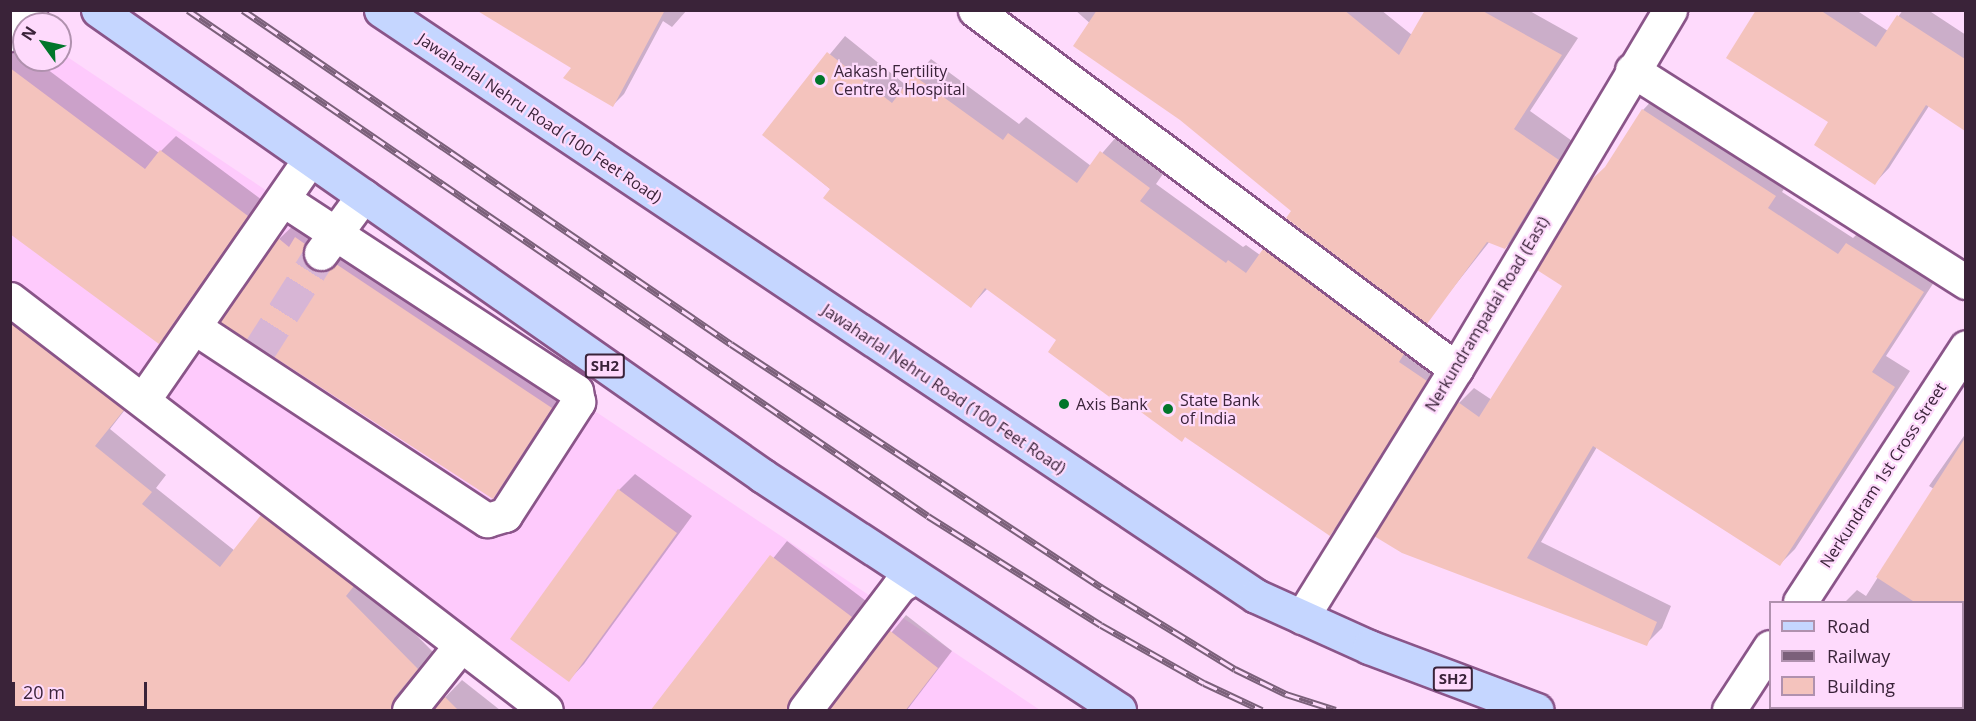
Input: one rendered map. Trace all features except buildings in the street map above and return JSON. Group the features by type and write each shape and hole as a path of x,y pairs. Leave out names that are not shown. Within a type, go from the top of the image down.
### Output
{"main road":[{"name":"SH2","path":"99,10 914,578 1119,711"},
{"name":"Jawaharlal Nehru Road (100 Feet Road)","path":"381,10 1256,596 1302,617 1538,711"}],"street":[{"path":"10,34 30,10"},
{"path":"975,10 1456,369"},
{"name":"Nerkundrampadai Road (East)","path":"1302,617 1456,369 1632,70 1670,10"},
{"path":"1632,70 1965,282"},
{"path":"143,400 310,159"},
{"path":"328,244 363,196"},
{"path":"194,327 253,359 487,520 497,520 514,502 578,402 576,391 328,244 282,199"},
{"path":"10,299 546,711"},
{"name":"Nerkundram 1st Cross Street","path":"1801,601 1965,347"},
{"path":"805,711 899,586 914,578"},
{"path":"409,711 461,645"},
{"path":"1730,711 1769,649"}],"shaded area":[{"path":"10,19 12,20 12,72 72,72 72,60 1040,710 543,710 11,306"}],"tunnel":[{"path":"257,354 321,253"}],"railway":[{"path":"188,10 928,516 1101,625 1204,683 1262,710"},
{"path":"243,10 731,344 1101,587 1235,669 1286,694 1336,710"}],"place":[{"name":"Aakash Fertility Centre & Hospital","path":"820,80"},
{"name":"Axis Bank","path":"1064,404"},
{"name":"State Bank of India","path":"1168,409"}]}
